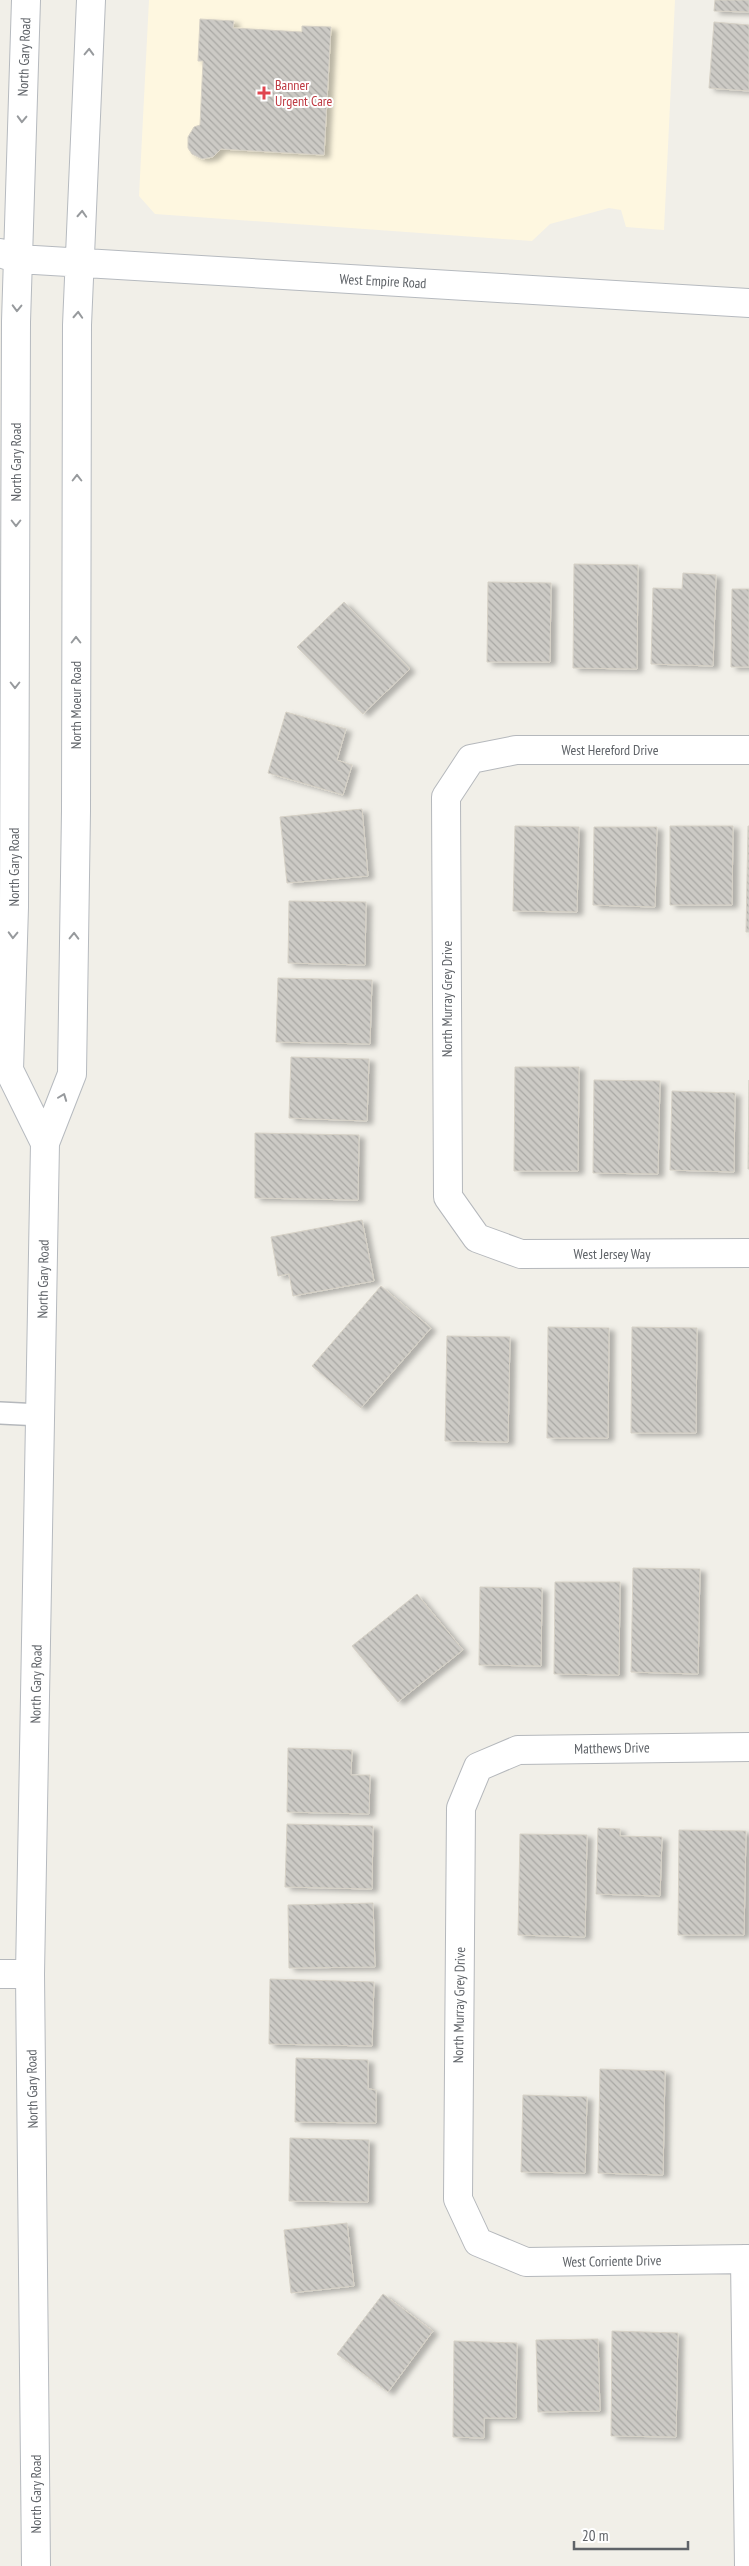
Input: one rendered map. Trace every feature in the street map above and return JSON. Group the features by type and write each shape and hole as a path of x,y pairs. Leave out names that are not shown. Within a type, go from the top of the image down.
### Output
{"main road":[{"name":"North Gary Road","path":"26,0 6,260 14,907 10,1070 46,1143 30,1974 36,2566"},
{"path":"80,263 91,0"},
{"name":"West Empire Road","path":"6,260 749,303"},
{"name":"North Moeur Road","path":"46,1143 72,1074 76,812 77,325 80,263"},
{"name":"West Hereford Drive","path":"471,759 516,750 749,750"},
{"name":"North Murray Grey Drive","path":"471,759 446,798 448,1197 477,1238"},
{"name":"West Jersey Way","path":"477,1238 522,1254 749,1254"},
{"name":"Matthews Drive","path":"478,1767 518,1750 749,1747"},
{"name":"North Murray Grey Drive","path":"478,1767 461,1808 458,2199 478,2242"},
{"path":"0,1974 30,1974"},
{"name":"West Corriente Drive","path":"478,2242 526,2262 747,2259"},
{"path":"747,2259 749,2566"}],"lane":[{"path":"0,1413 41,1415"}],"shaded area":[{"path":"149,0 675,0 664,230 626,227 621,210 609,208 550,224 532,241 155,214 139,196"}],"building":[{"path":"715,0 749,0 749,12 714,11"},
{"name":"Banner Urgent Care","path":"200,19 234,21 233,28 302,32 302,26 331,27 324,155 221,149 213,157 202,159 192,154 188,148 188,137 194,127 200,125 203,61 198,61"},
{"path":"714,22 749,25 749,91 709,88"},
{"path":"574,564 638,565 637,669 573,668"},
{"path":"683,573 716,575 713,666 651,664 653,588 682,589"},
{"path":"488,582 551,583 550,662 487,662"},
{"path":"732,589 749,589 749,667 731,667"},
{"path":"344,602 410,669 363,714 297,647"},
{"path":"286,712 346,729 337,760 352,765 343,795 268,773"},
{"path":"362,809 368,876 287,883 280,817"},
{"path":"515,826 579,827 577,912 513,911"},
{"path":"670,826 733,826 732,905 670,905"},
{"path":"748,826 749,932 746,932"},
{"path":"594,827 657,827 655,907 593,905"},
{"path":"289,901 366,902 365,965 288,963"},
{"path":"278,978 372,980 370,1044 276,1042"},
{"path":"291,1057 369,1059 367,1121 289,1118"},
{"path":"515,1067 579,1067 578,1171 514,1171"},
{"path":"594,1080 660,1081 658,1174 593,1173"},
{"path":"749,1080 749,1169 748,1169"},
{"path":"672,1091 735,1093 734,1172 670,1170"},
{"path":"255,1133 359,1135 358,1200 255,1198"},
{"path":"362,1220 374,1281 293,1296 289,1274 278,1276 271,1237"},
{"path":"381,1286 431,1328 361,1408 312,1366"},
{"path":"548,1327 609,1328 608,1438 547,1438"},
{"path":"632,1327 697,1328 696,1433 631,1433"},
{"path":"447,1336 510,1337 508,1442 445,1441"},
{"path":"633,1568 700,1569 698,1674 631,1672"},
{"path":"555,1582 620,1582 619,1675 554,1674"},
{"path":"480,1587 542,1588 541,1666 479,1665"},
{"path":"417,1594 463,1650 398,1702 352,1646"},
{"path":"288,1748 352,1750 351,1775 370,1775 369,1814 287,1812"},
{"path":"287,1824 373,1826 372,1889 285,1887"},
{"path":"598,1828 620,1829 620,1836 662,1837 660,1896 596,1894"},
{"path":"679,1830 746,1831 744,1935 678,1935"},
{"path":"520,1834 587,1835 585,1937 518,1935"},
{"path":"373,1903 375,1967 289,1968 288,1905"},
{"path":"270,1979 374,1982 372,2046 269,2044"},
{"path":"296,2058 368,2060 368,2089 376,2090 376,2123 295,2122"},
{"path":"600,2069 665,2071 663,2175 598,2173"},
{"path":"523,2095 587,2097 585,2173 521,2172"},
{"path":"290,2138 369,2140 368,2202 289,2201"},
{"path":"347,2223 354,2286 291,2293 284,2230"},
{"path":"383,2294 433,2331 388,2392 337,2354"},
{"path":"612,2331 678,2333 676,2437 611,2436"},
{"path":"598,2339 600,2411 538,2412 536,2340"},
{"path":"454,2341 517,2343 516,2418 484,2418 484,2438 453,2437"}],"place":[{"name":"Banner Urgent Care","path":"264,93"}]}
